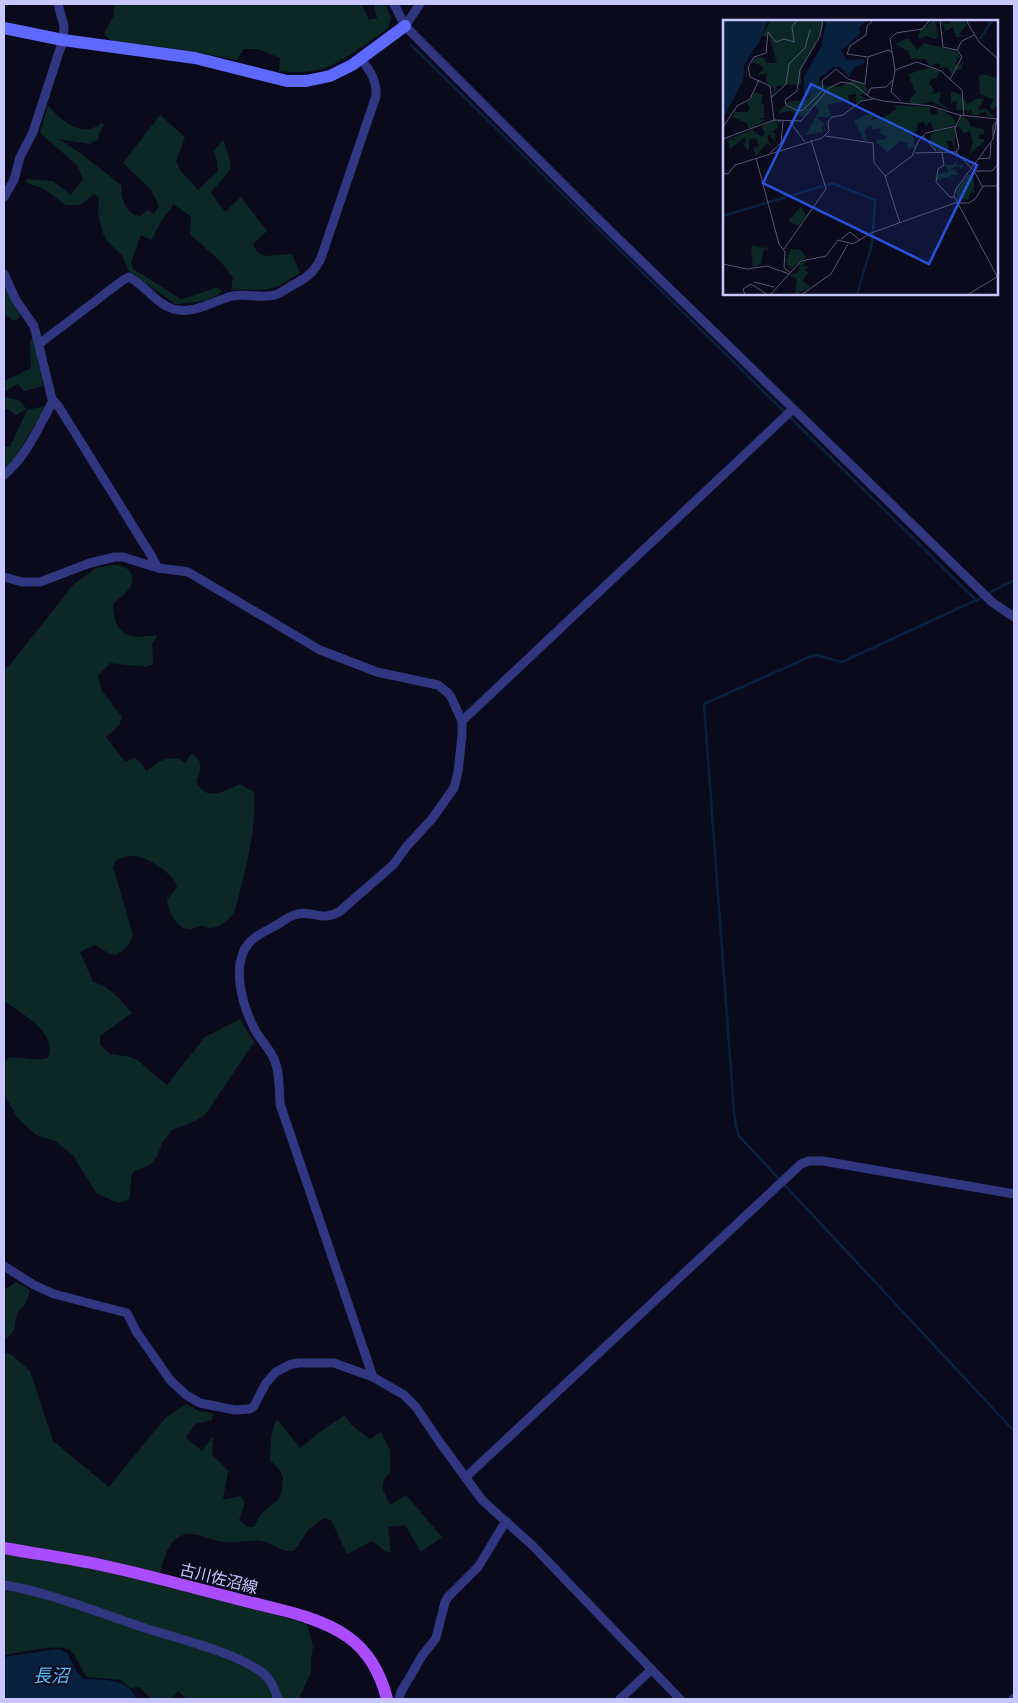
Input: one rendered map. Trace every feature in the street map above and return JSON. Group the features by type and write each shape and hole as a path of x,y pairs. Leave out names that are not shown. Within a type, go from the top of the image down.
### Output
{"main road":[{"name":"古川佐沼線","path":"4,1548 99,1564 264,1606 326,1625 349,1637 366,1654 379,1674 387,1699"}],"street":[{"path":"4,197 14,180 20,157 34,132 63,40 64,26 58,4"},
{"path":"394,4 405,26 789,412 992,602 1014,617"},
{"path":"4,28 63,40 195,58 287,81 306,81 330,76 361,59 405,26 420,4"},
{"path":"39,344 123,280 130,277 165,305 174,309 186,309 212,305 230,297 244,294 275,295 309,276 321,258 376,96 374,78 361,59"},
{"path":"4,274 16,300 31,319 53,401 158,568"},
{"path":"4,476 18,461 28,446 53,401"},
{"path":"462,721 789,412"},
{"path":"4,577 22,582 40,582 90,563 115,557 123,557 158,568 188,572 305,642 337,657 385,674 438,685 451,697 462,721 458,772 454,788 431,820 407,846 393,865 339,912 331,917 295,914 254,938 248,944 241,963 239,977 241,993 255,1029 274,1057 280,1104 373,1377"},
{"path":"466,1477 801,1164 816,1161 1014,1194"},
{"path":"4,1266 34,1285 54,1294 127,1314 136,1331 170,1380 186,1395 200,1404 235,1410 250,1409 254,1406 266,1383 276,1372 289,1365 298,1363 334,1363 373,1377 392,1387 410,1400 482,1500 533,1546 680,1699"},
{"path":"399,1699 401,1692 422,1656 436,1638 448,1597 478,1567 506,1521"},
{"path":"4,1585 40,1592 249,1664 265,1674 274,1688 278,1699"},
{"path":"620,1699 651,1670"}],"green space":[{"path":"115,4 362,4 369,20 377,18 374,4 385,4 391,18 388,28 335,63 313,71 289,72 279,71 280,58 259,49 244,49 237,60 191,51 111,41 104,34 114,15"},
{"path":"48,105 59,117 80,129 87,129 102,123 104,125 98,139 90,144 59,139 121,185 125,205 135,215 141,216 148,210 154,214 159,206 151,190 123,163 160,115 185,137 176,161 180,170 198,190 218,171 214,151 223,140 229,159 229,170 211,193 225,212 241,197 267,231 253,244 257,252 266,256 292,254 300,273 279,286 271,288 231,290 233,278 221,262 190,234 191,217 174,204 151,240 141,235 131,263 133,269 181,299 217,287 222,292 210,299 175,304 129,271 122,255 107,241 98,215 99,198 94,194 80,205 66,205 44,189 27,183 26,179 53,181 71,195 83,179 77,165 40,133"},
{"path":"6,289 20,311 19,318 14,321 4,314 4,290"},
{"path":"33,339 43,386 24,391 18,384 4,392 4,381 31,368 30,341"},
{"path":"4,397 21,401 26,409 16,415 4,409"},
{"path":"46,406 15,458 4,470 4,447 10,447 27,410"},
{"path":"112,565 124,567 130,572 132,577 131,586 113,604 115,619 119,628 132,636 157,636 152,644 153,664 146,667 110,663 98,676 102,691 122,717 119,725 106,737 125,762 134,758 140,762 146,771 169,758 185,763 191,754 200,762 200,770 196,781 205,792 221,792 240,784 254,792 251,841 236,906 228,920 213,928 202,926 190,929 183,928 173,918 167,900 177,887 175,882 160,867 147,860 136,856 126,856 116,860 113,867 133,935 129,944 117,955 110,954 95,945 80,952 93,982 110,990 132,1013 100,1036 100,1045 110,1054 137,1060 167,1085 205,1037 240,1019 254,1042 205,1115 172,1130 162,1143 157,1156 151,1164 133,1172 129,1199 118,1203 96,1193 73,1155 55,1141 36,1135 17,1117 4,1094 4,1062 10,1057 48,1058 50,1049 48,1040 36,1024 4,1001 4,669 10,665 73,585 96,568"},
{"path":"16,1282 30,1290 26,1302 16,1317 14,1330 4,1340 4,1290"},
{"path":"4,1352 12,1355 30,1371 53,1441 109,1487 165,1418 186,1404 201,1412 213,1413 212,1420 195,1424 186,1438 202,1451 213,1436 212,1455 228,1471 223,1499 241,1496 245,1503 239,1520 247,1527 254,1527 262,1513 279,1499 282,1489 283,1478 280,1470 270,1460 272,1434 277,1419 300,1448 345,1415 350,1424 370,1439 381,1432 390,1450 390,1473 384,1481 383,1488 390,1505 406,1495 442,1537 421,1552 405,1525 388,1527 391,1553 385,1551 372,1541 347,1554 331,1520 324,1518 309,1529 294,1551 281,1549 262,1541 223,1542 194,1534 182,1535 175,1540 166,1553 158,1585 256,1609 307,1624 313,1647 311,1672 299,1699 187,1699 178,1691 171,1699 151,1699 140,1687 130,1688 121,1680 87,1677 72,1652 65,1648 48,1648 4,1655"}],"water":[{"name":"長沼","path":"59,1649 67,1653 77,1672 84,1679 107,1680 122,1684 133,1692 136,1699 4,1699 4,1657"}],"waterway":[{"path":"411,45 976,600"},
{"path":"987,594 1014,580"},
{"path":"983,597 842,662 816,655 809,657 704,704 734,1112 739,1136 1014,1431"}]}
